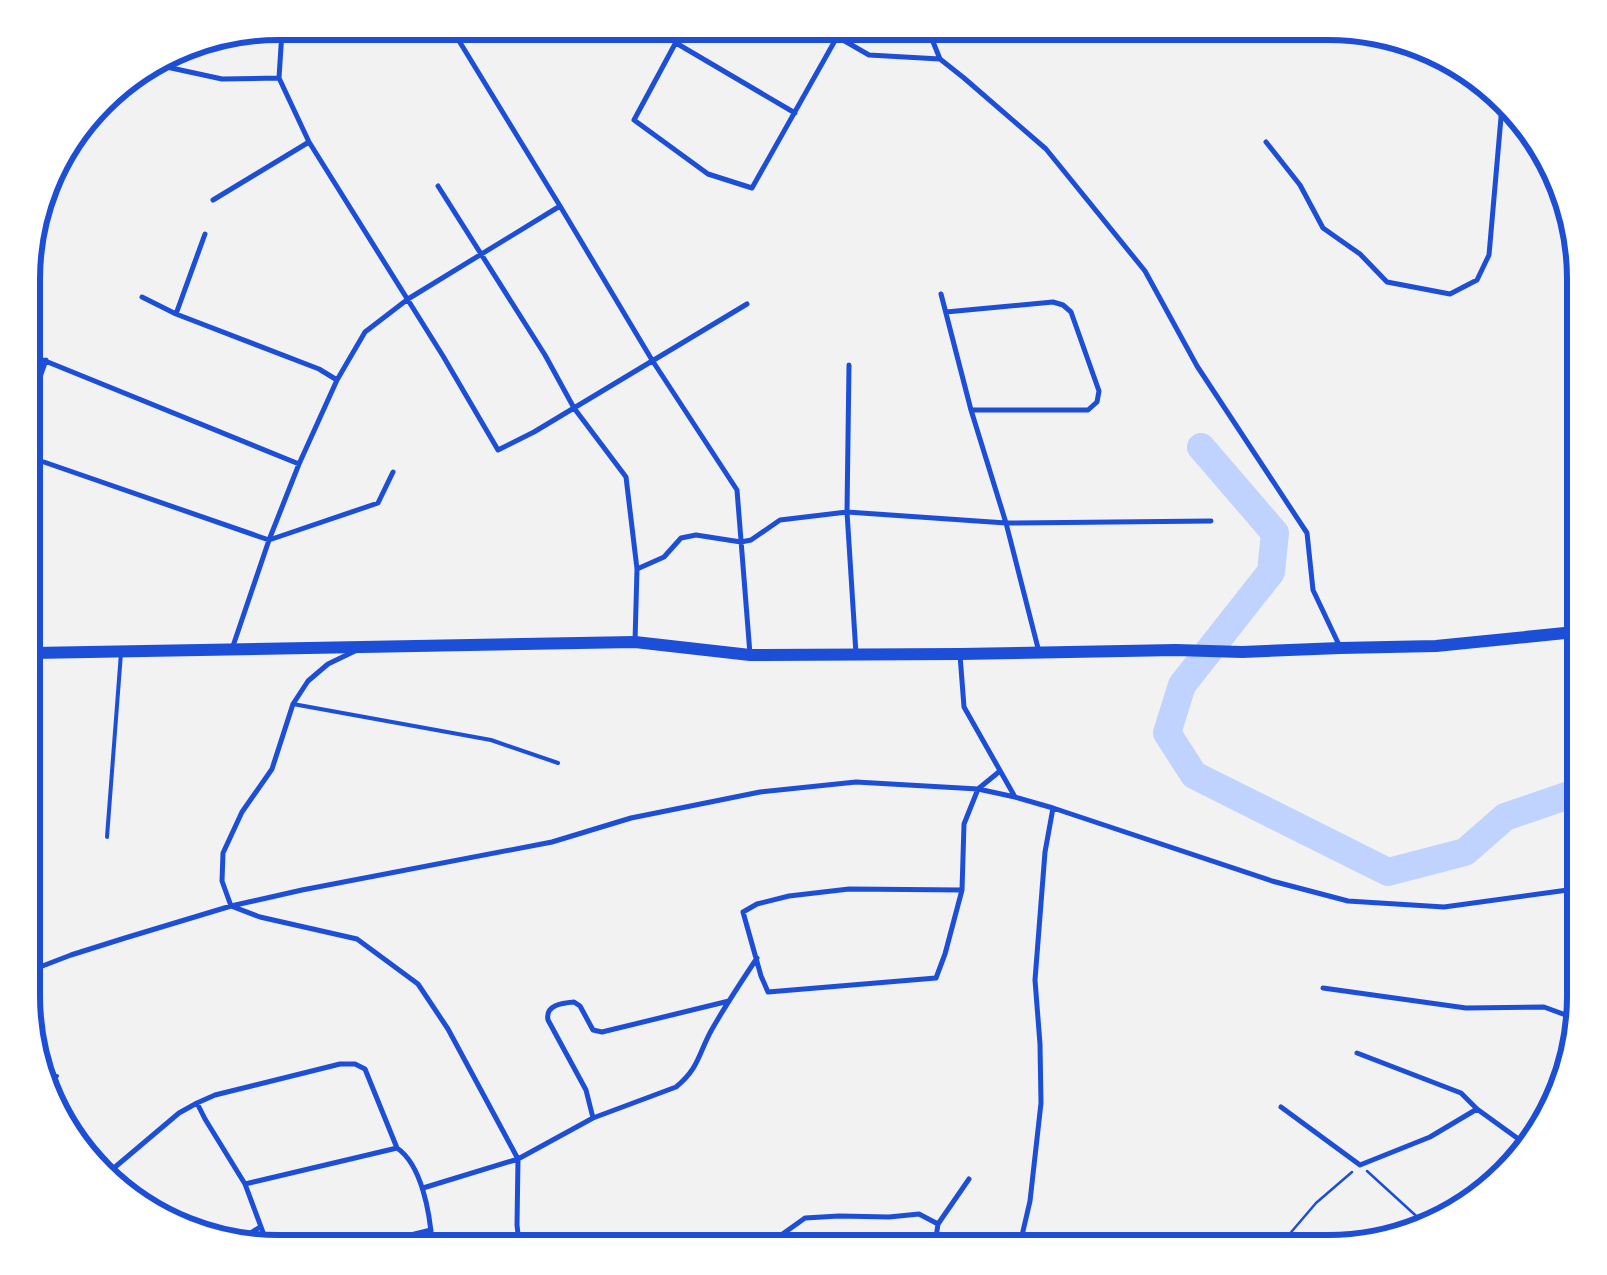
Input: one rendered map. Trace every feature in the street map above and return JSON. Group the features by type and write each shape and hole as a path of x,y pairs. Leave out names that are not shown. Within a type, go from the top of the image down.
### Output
{"main road":[{"path":"40,653 635,642 750,655 1176,650 1242,652 1436,646 1567,633"}],"street":[{"path":"281,40 279,78 309,142 408,299 498,450 534,432 747,304"},
{"path":"459,40 652,360 737,490 750,655"},
{"path":"678,40 634,120 708,174 752,188 835,40"},
{"path":"844,40 869,54 940,59"},
{"path":"932,40 940,59 1046,149 1145,272 1197,366 1307,533 1313,590 1340,648"},
{"path":"676,43 795,113"},
{"path":"168,67 222,79 279,78"},
{"path":"1266,142 1300,184 1324,228 1360,254 1387,282 1450,294 1478,280 1489,255 1501,114"},
{"path":"213,200 309,142"},
{"path":"438,186 544,355 574,408 626,477 637,569 635,642"},
{"path":"232,650 268,540 299,464 337,380 365,332 408,299 560,206"},
{"path":"176,314 205,234"},
{"path":"941,294 971,410 1006,523 1039,652"},
{"path":"142,297 176,314 319,369 337,380"},
{"path":"946,312 1053,302 1063,305 1071,312 1098,391 1097,402 1088,410 971,410"},
{"path":"40,358 299,464"},
{"path":"40,377 46,360"},
{"path":"849,365 847,512 856,655"},
{"path":"40,460 268,540 378,502 393,472"},
{"path":"637,569 664,557 681,538 696,535 741,542 751,540 780,520 847,512 1006,523 1211,521"},
{"path":"362,647 328,664 308,681 293,704 272,769 242,812 223,853 222,881 231,906 260,917 357,939 418,984 448,1029 518,1159 518,1235"},
{"path":"960,654 964,707 1014,797"},
{"path":"962,890 849,889 789,896 757,904 743,912 761,976 768,992 936,978 945,954 962,890 964,824 978,789 1000,771"},
{"path":"40,967 71,955 231,906 302,890 552,842 631,818 760,792 856,782 978,789 1014,797 1053,808 1272,881 1348,901 1444,907 1567,890"},
{"path":"1022,1235 1030,1201 1041,1103 1040,1044 1035,980 1045,852 1053,808"},
{"path":"422,1188 518,1159 593,1118 676,1087 686,1078 696,1064 710,1032 757,958"},
{"path":"1323,988 1466,1008 1544,1007 1566,1015"},
{"path":"593,1118 586,1090 548,1020 548,1010 553,1006 574,1002 580,1006 593,1030 602,1032 729,1001"},
{"path":"1357,1053 1461,1094 1519,1139"},
{"path":"113,1168 179,1113 215,1095 340,1064 355,1064 365,1069 397,1148 405,1153 416,1171 422,1188 431,1235"},
{"path":"197,1103 245,1184 263,1234"},
{"path":"1282,1107 1360,1165 1430,1138 1478,1109"},
{"path":"245,1184 397,1148"},
{"path":"936,1235 938,1224 969,1179"},
{"path":"782,1235 805,1218 839,1216 890,1217 919,1214 938,1224"},
{"path":"250,1233 260,1227"},
{"path":"411,1235 431,1230"}],"lane":[{"path":"107,837 121,651"},
{"path":"293,704 491,740 558,763"}],"path":[{"path":"1289,1235 1316,1203 1360,1165 1418,1217"}],"waterway":[{"path":"1201,447 1275,533 1271,572 1182,685 1167,733 1194,775 1388,872 1465,852 1505,817 1567,796"}]}
